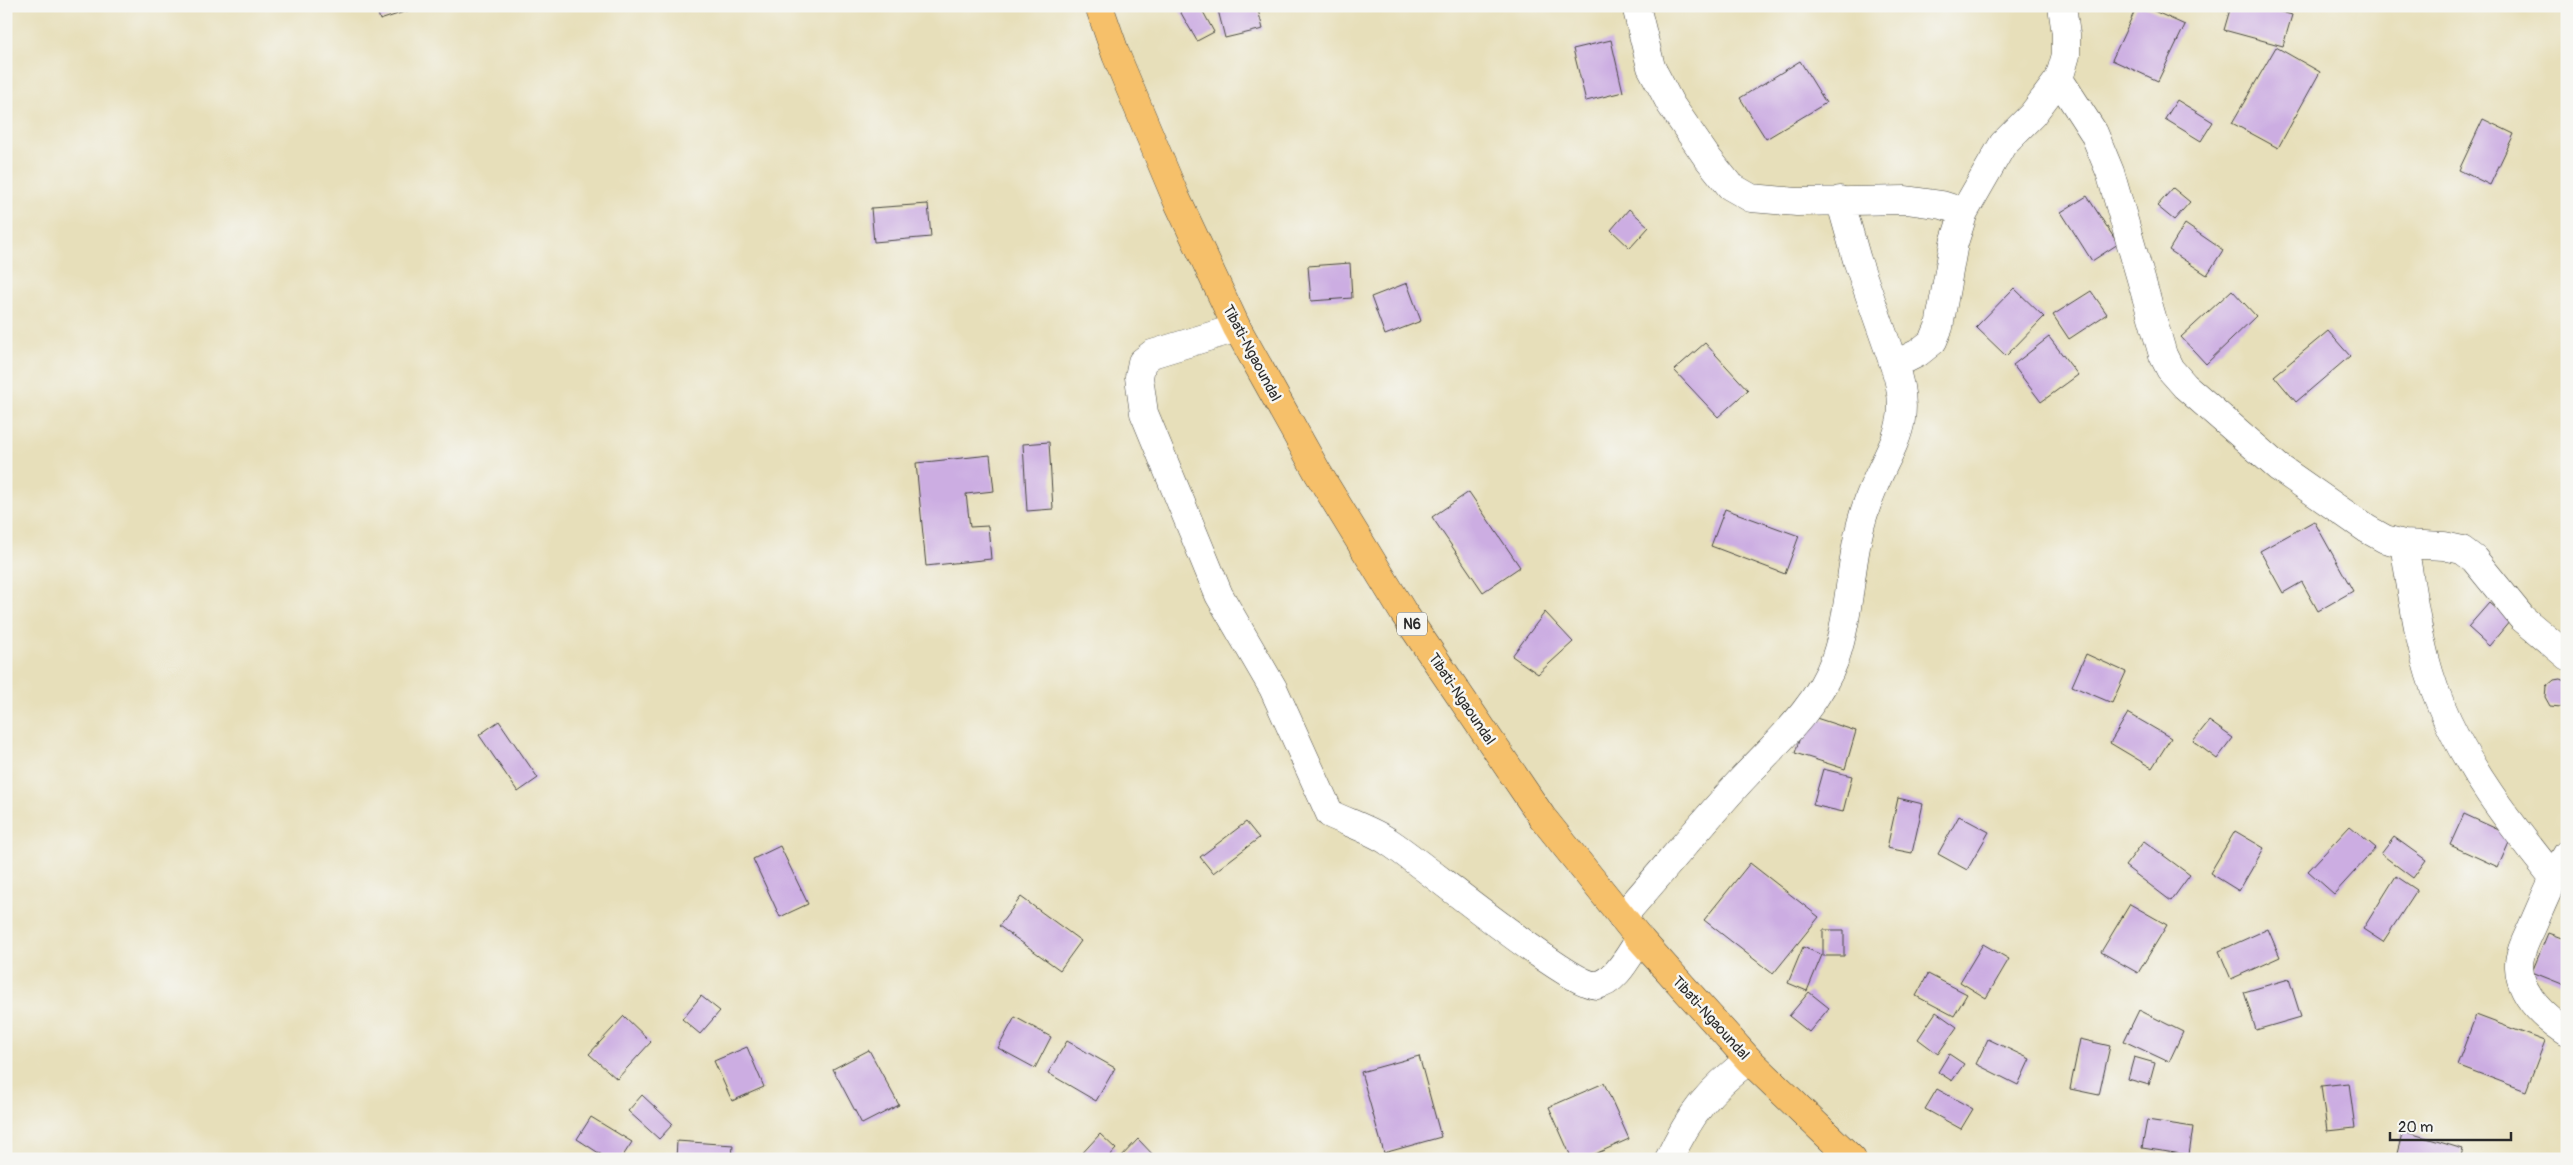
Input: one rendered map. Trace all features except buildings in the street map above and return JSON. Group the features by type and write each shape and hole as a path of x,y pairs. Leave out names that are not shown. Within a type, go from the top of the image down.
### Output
{"highway":[{"name":"Tibati-Ngaoundal","path":"1098,6 1176,198 1237,328 1318,472 1403,612 1542,817 1640,939 1749,1060 1852,1159"}],"street":[{"path":"1636,6 1651,67 1667,97 1706,156 1730,186 1751,198 1797,202 1906,200 1942,205 1964,212"},
{"path":"1894,365 1918,353 1933,341 1939,327 1954,243 1964,212 2003,144 2032,115 2059,79 2066,54 2066,34 2062,6"},
{"path":"2059,79 2094,133 2110,172 2162,356 2170,369 2185,386 2278,467 2367,529 2385,539 2404,544 2444,546 2462,550 2474,559 2522,618 2567,656"},
{"path":"1622,917 1736,786 1798,721 1814,701 1827,678 1841,636 1865,509 1878,474 1900,429 1904,411 1903,395 1894,365 1858,260 1840,200"},
{"path":"1237,328 1152,354 1142,362 1139,377 1144,413 1219,595 1274,688 1330,814 1392,844 1534,951 1581,980 1596,985 1610,980 1640,939"},
{"path":"2404,544 2417,623 2440,702 2487,793 2553,877"},
{"path":"2567,854 2553,877 2518,966 2522,984 2532,1002 2548,1020 2567,1032"},
{"path":"1668,1159 1695,1110 1726,1077 1749,1060"}]}
